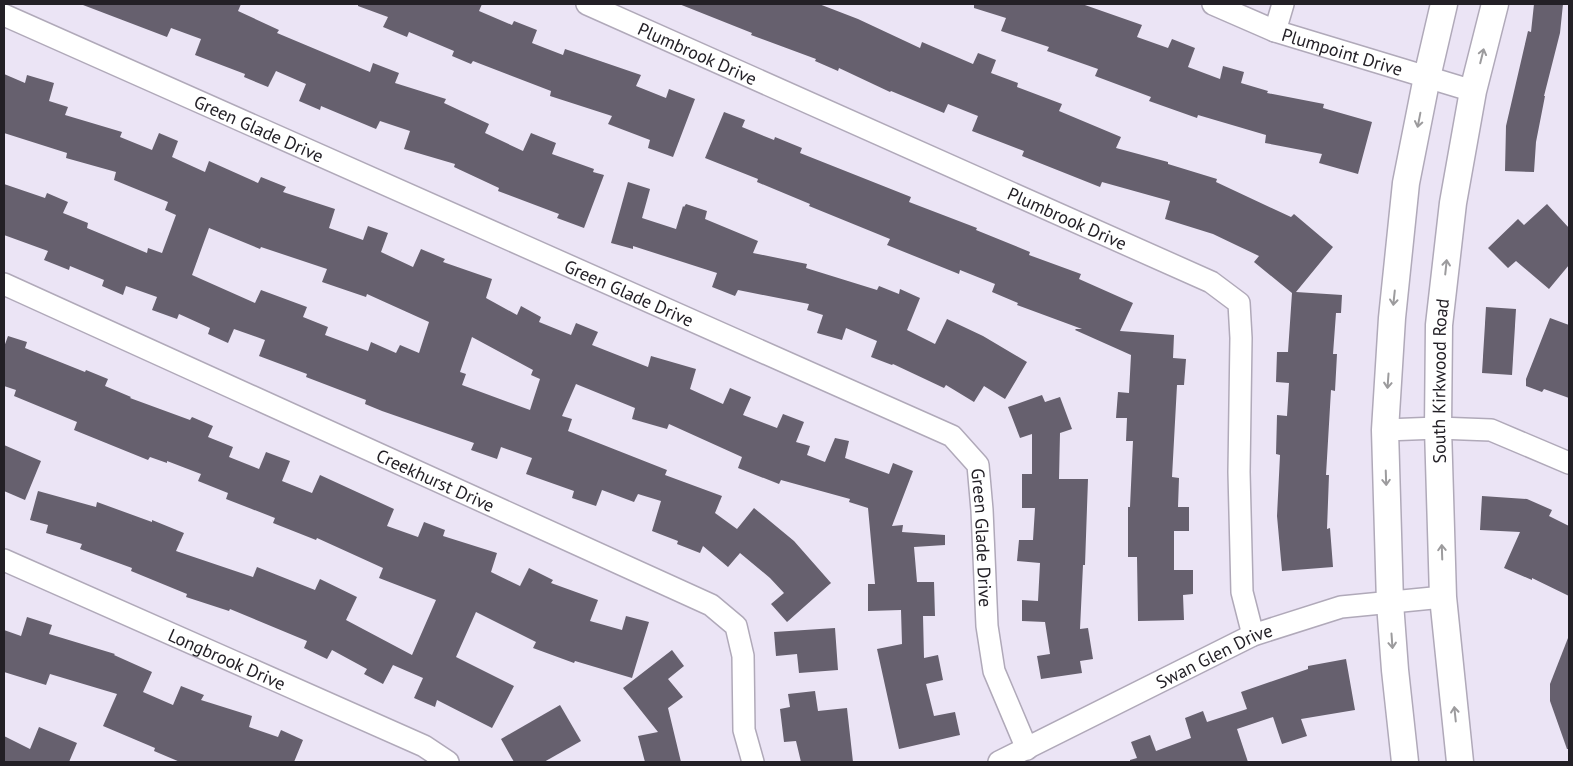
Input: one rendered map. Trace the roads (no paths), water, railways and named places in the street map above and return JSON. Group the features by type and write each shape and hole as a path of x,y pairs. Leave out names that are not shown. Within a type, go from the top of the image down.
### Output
{"main road":[{"path":"1405,762 1394,670 1385,430 1392,318 1406,183 1444,4"},
{"name":"South Kirkwood Road","path":"1460,762 1443,597 1438,428 1439,325 1453,203 1473,92 1495,4"}],"street":[{"name":"Plumbrook Drive","path":"587,4 1211,282 1239,303 1241,338 1239,472 1242,592 1253,635"},
{"name":"Plumpoint Drive","path":"1213,4 1275,31 1473,92"},
{"path":"1275,31 1282,4"},
{"name":"Green Glade Drive","path":"4,15 952,436 978,465 987,626 994,671 1027,749"},
{"name":"Creekhurst Drive","path":"4,284 711,605 736,626 743,656 744,730 753,762"},
{"path":"1385,430 1438,428 1491,430 1569,463"},
{"name":"Longbrook Drive","path":"4,560 424,746 448,762"},
{"name":"Swan Glen Drive","path":"999,762 1253,635 1341,607 1443,597"}]}
